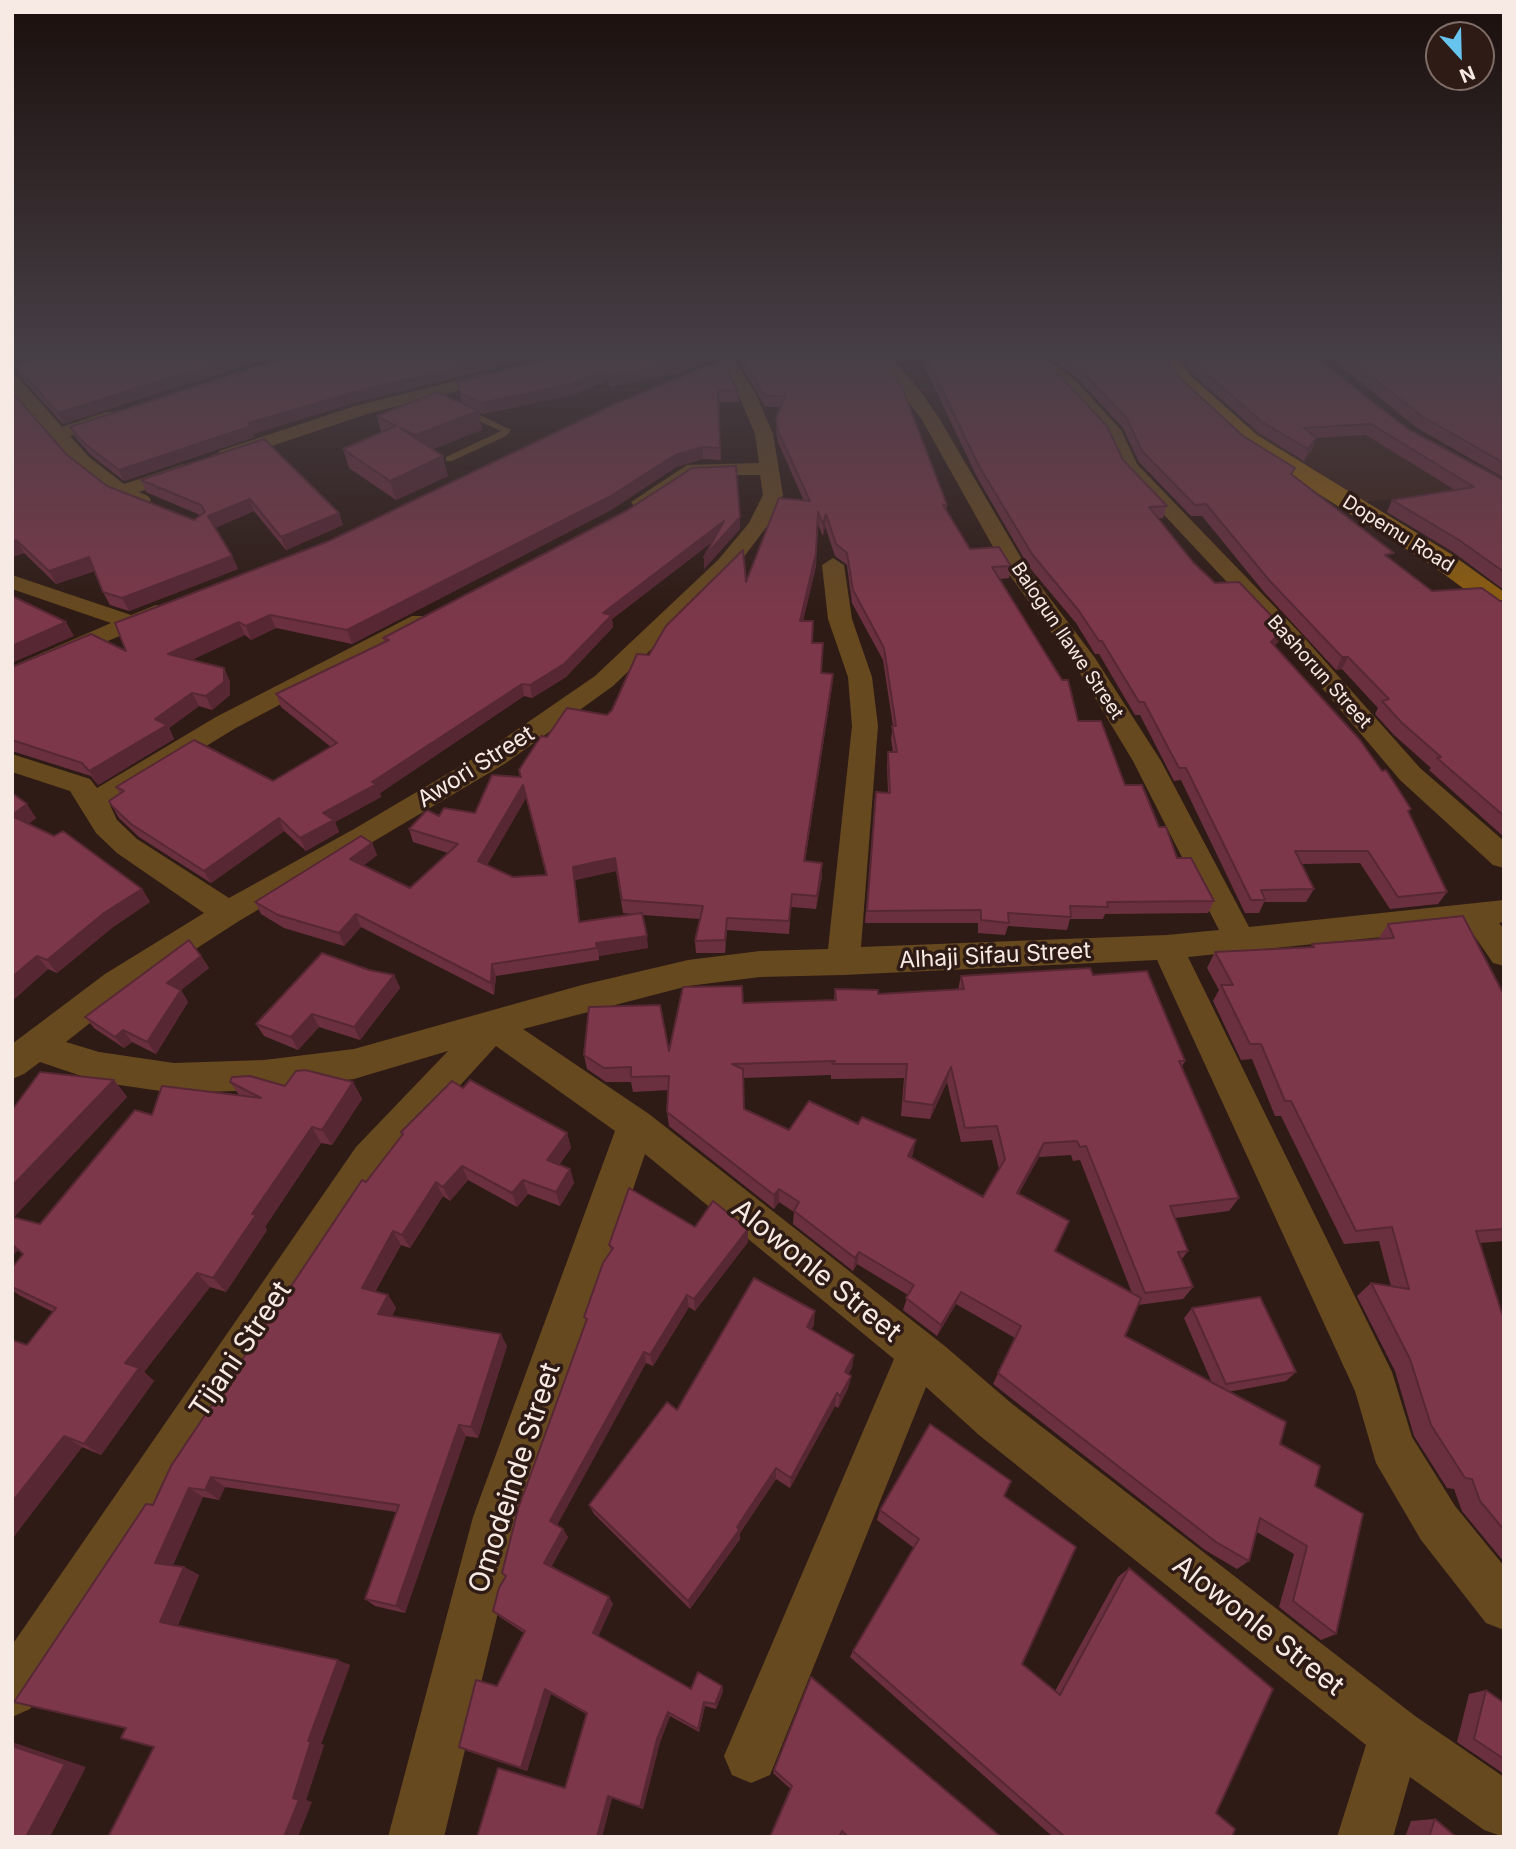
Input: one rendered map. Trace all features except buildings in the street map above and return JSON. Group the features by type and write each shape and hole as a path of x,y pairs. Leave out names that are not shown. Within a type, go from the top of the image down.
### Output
{"main road":[{"name":"Dopemu Road","path":"1251,441 1442,560 1502,602"}],"street":[{"path":"66,441 82,461 121,492 159,508"},
{"path":"121,492 267,441"},
{"name":"Awori Street","path":"23,1055 117,983 228,913 496,757 604,681 726,565 758,525 774,495 766,441"},
{"name":"Balogun Ilawe Street","path":"943,441 1017,570 1086,663 1147,761 1239,938"},
{"name":"Bashorun Street","path":"1118,441 1129,467 1160,496 1217,561 1292,638 1410,774 1504,858"},
{"path":"619,516 694,469 771,469"},
{"path":"833,565 840,619 860,677 865,726 843,963"},
{"path":"12,582 130,622"},
{"path":"12,676 169,607"},
{"path":"94,802 225,723 443,608"},
{"path":"12,763 80,785 94,802 106,826 127,846 228,913"},
{"path":"1490,913 1504,954"},
{"name":"Alhaji Sifau Street","path":"492,1026 582,998 688,973 760,964 843,963 1167,947 1490,913"},
{"path":"1167,947 1376,1388 1392,1447 1438,1523 1504,1605"},
{"path":"23,1055 174,1078 264,1075 354,1064 492,1026"},
{"name":"Alowonle Street","path":"492,1026 636,1125 919,1354 995,1419 1396,1735 1504,1810"},
{"name":"Tijani Street","path":"12,1691 369,1159 492,1026"},
{"name":"Omodeinde Street","path":"416,1837 497,1517 636,1125"},
{"path":"751,1756 919,1354"},
{"path":"1365,1837 1396,1735"}],"lane":[{"path":"449,459 487,441"}],"shaded area":[{"path":"1266,441 1410,441 1490,490 1359,502"}]}
